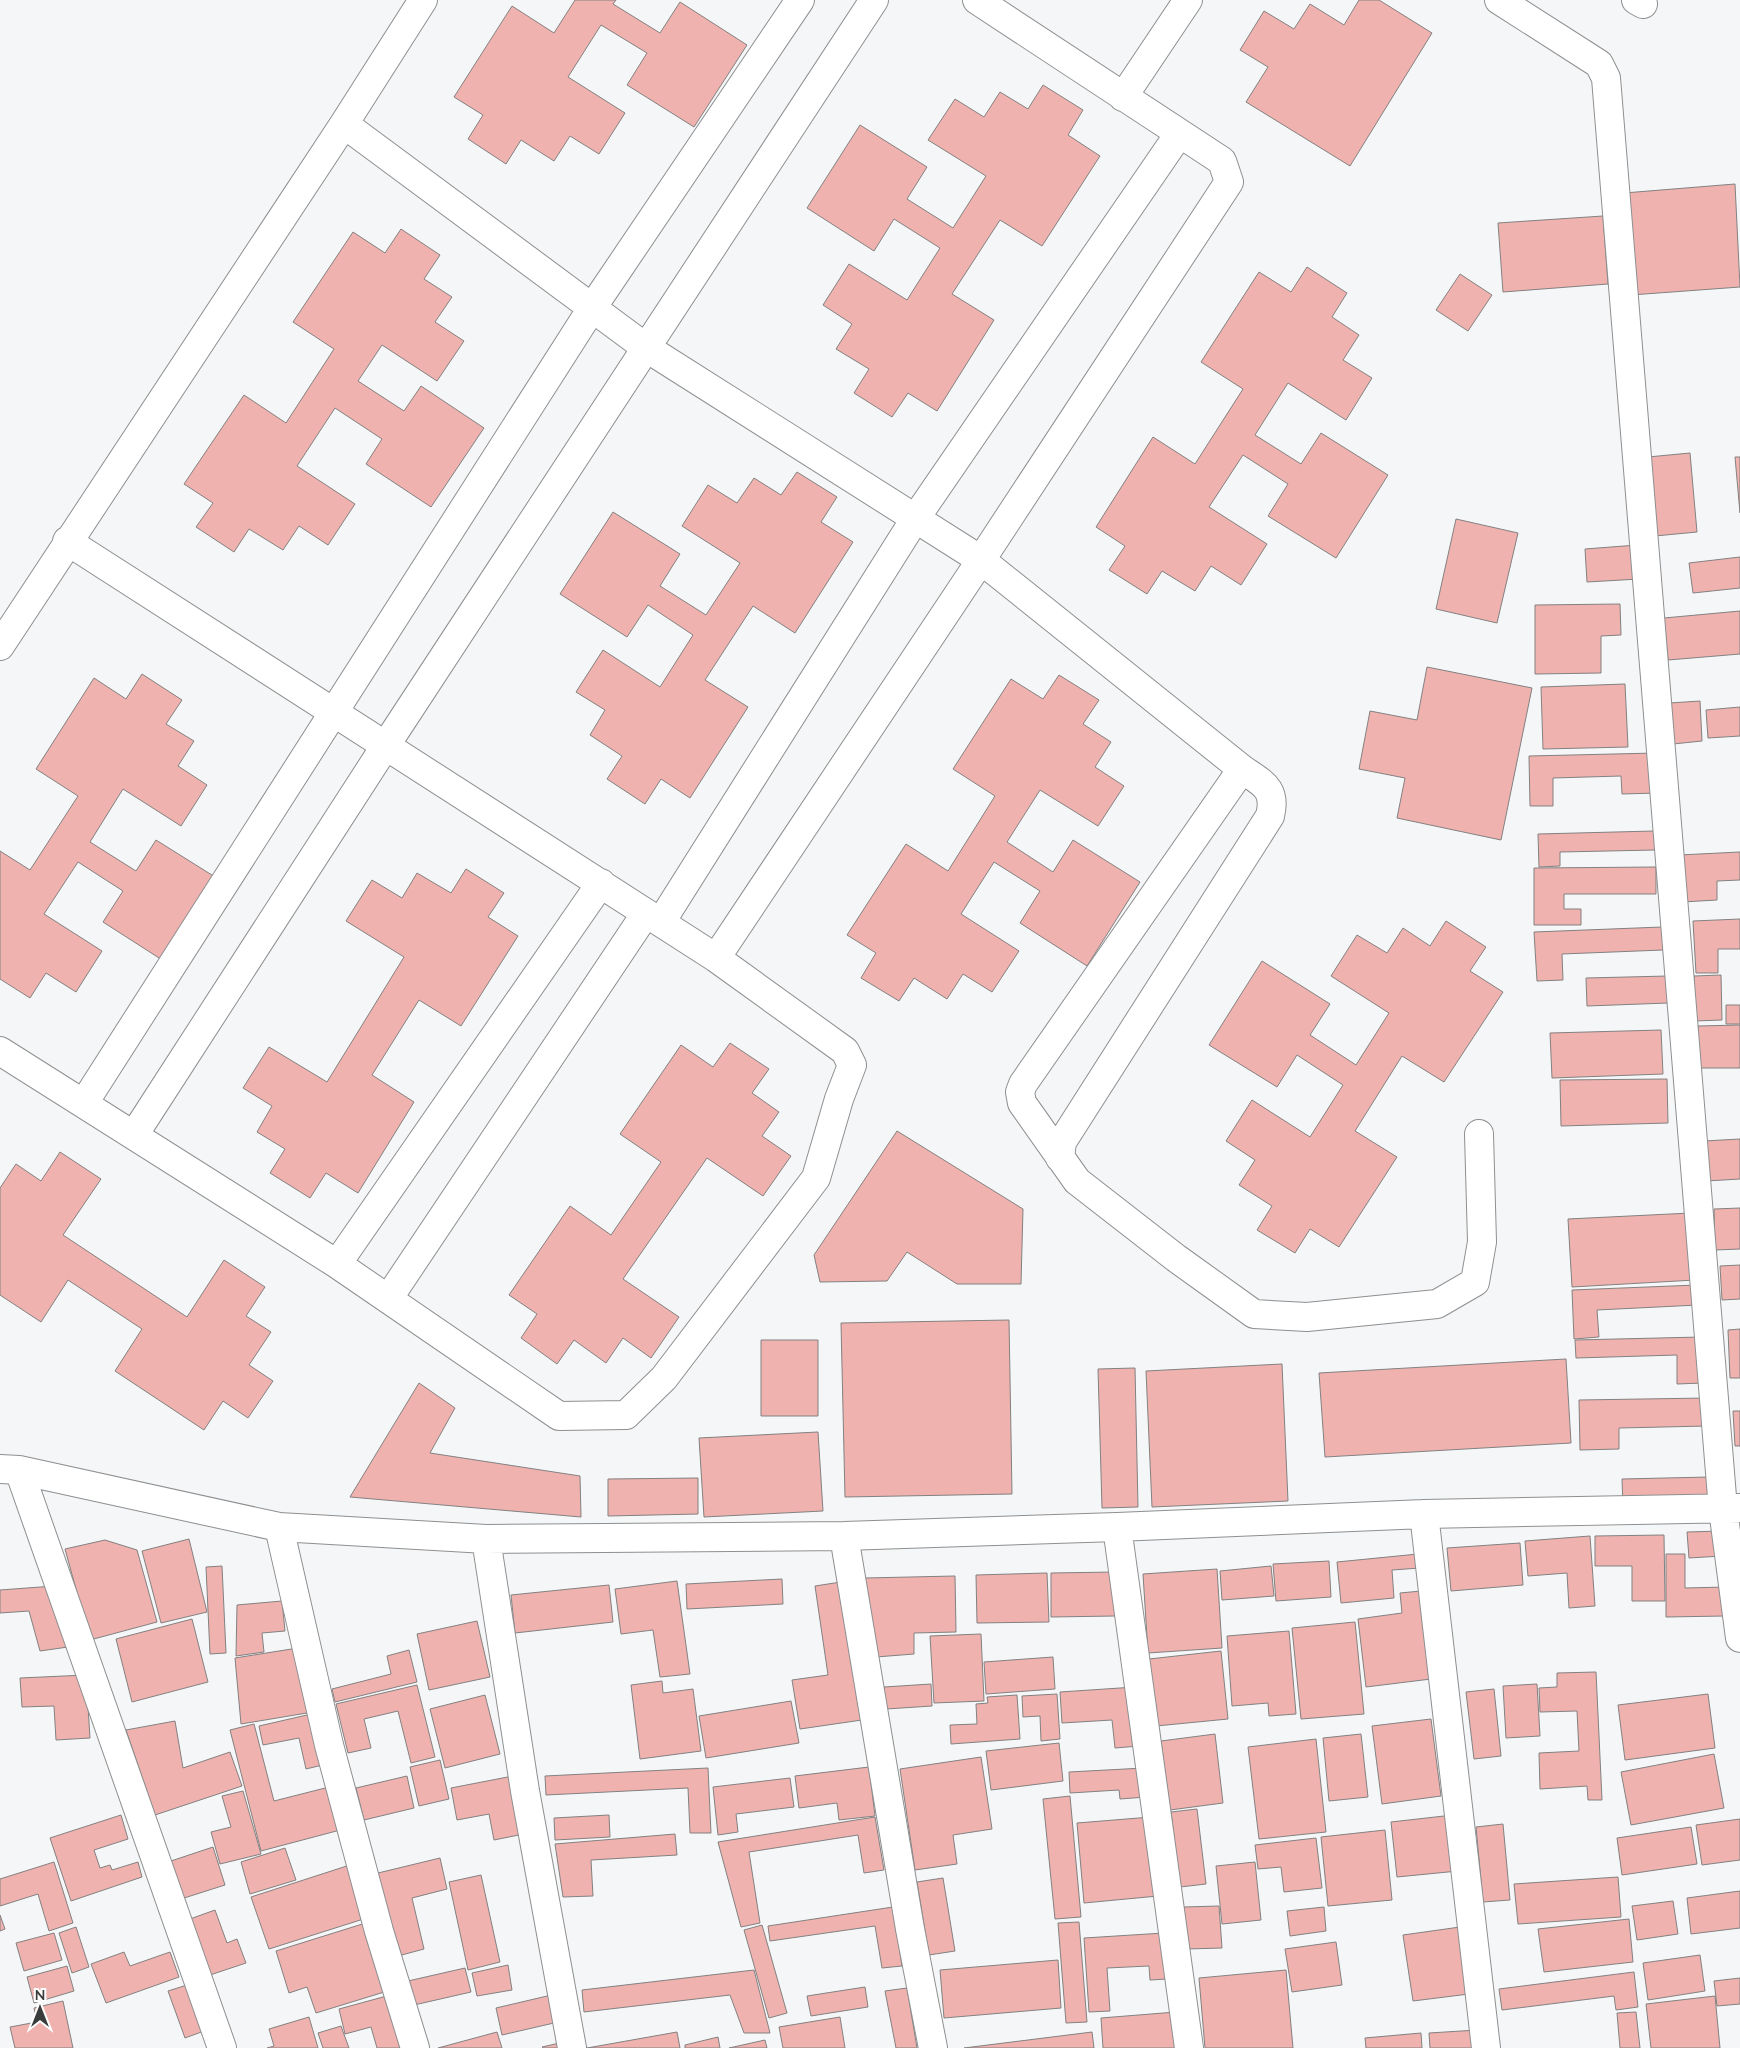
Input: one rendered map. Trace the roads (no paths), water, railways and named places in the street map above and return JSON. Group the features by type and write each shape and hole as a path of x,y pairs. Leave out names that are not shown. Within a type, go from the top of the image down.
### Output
{"street":[{"path":"0,646 67,541 344,124 423,0"},
{"path":"84,1103 332,712 592,308 800,0"},
{"path":"134,1135 386,745 874,0"},
{"path":"716,958 981,560 1229,182 1222,161 977,0"},
{"path":"1123,97 1188,0"},
{"path":"1499,0 1598,64 1606,78 1732,1508 1740,1638"},
{"path":"344,124 645,348 981,560 1242,769 1268,787 1273,803 1270,816 1062,1142 1060,1158"},
{"path":"388,1299 654,918 915,519 1179,134"},
{"path":"0,1051 337,1264 559,1416 626,1415 664,1378 816,1178 839,1099 852,1065 845,1051 716,958 67,541"},
{"path":"1242,769 1023,1084 1020,1092 1022,1103 1077,1181 1176,1258 1254,1314 1307,1317 1437,1304 1474,1282 1482,1242 1479,1134"},
{"path":"337,1264 600,883"},
{"path":"9,1469 279,1527 486,1539 844,1536 1117,1528 1424,1514 1732,1508"},
{"path":"9,1469 222,2048"},
{"path":"1424,1514 1486,2048"},
{"path":"279,1527 329,1745 379,1931 415,2048"},
{"path":"1117,1528 1189,2048"},
{"path":"844,1536 910,1929 933,2048"},
{"path":"486,1539 525,1791 572,2048"}]}
